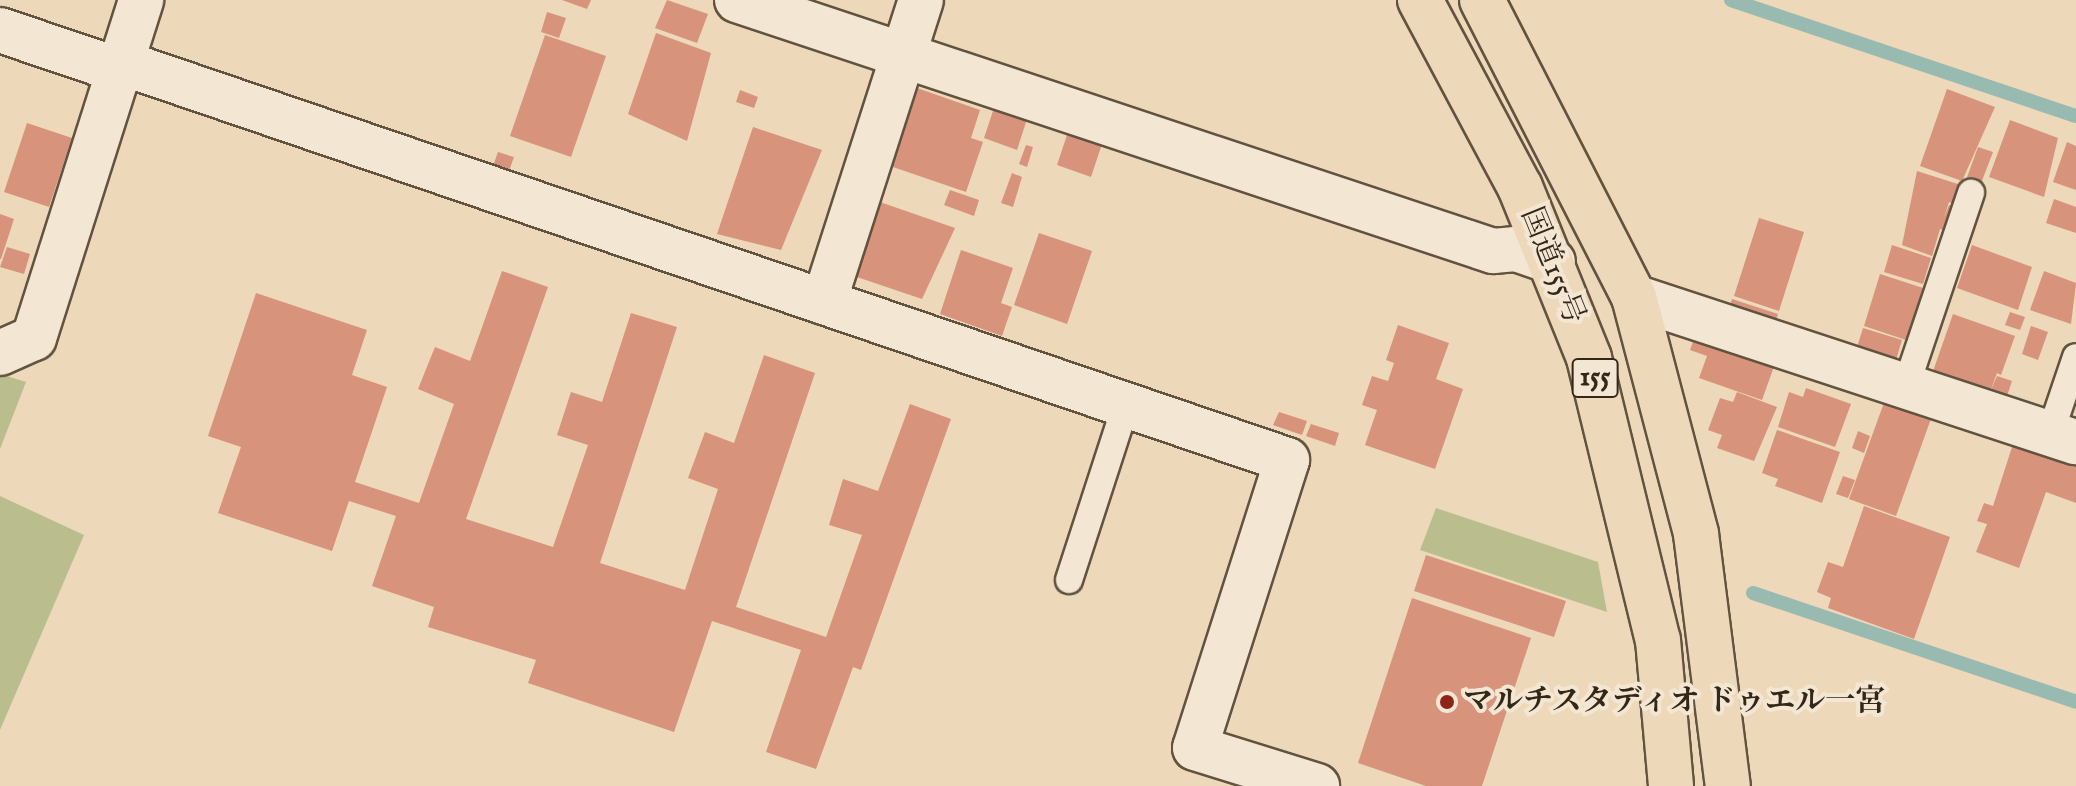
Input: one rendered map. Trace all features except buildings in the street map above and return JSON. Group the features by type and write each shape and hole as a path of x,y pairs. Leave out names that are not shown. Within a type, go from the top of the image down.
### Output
{"highway":[{"name":"国道155号","path":"1420,0 1553,262 1629,499 1658,640 1671,786"},
{"name":"国道155号","path":"1482,0 1634,297 1696,534 1728,786"}],"street":[{"path":"0,353 34,338 141,0"},
{"path":"737,0 1493,251 1516,249 1553,262"},
{"path":"824,302 921,0"},
{"path":"0,30 119,66 1287,460 1195,748 1317,786"},
{"path":"1634,297 2063,438"}],"lane":[{"path":"1906,386 1971,193"},
{"path":"2063,438 2076,357"},
{"path":"1069,580 1126,405"}],"green space":[{"path":"0,374 26,382 0,449"},
{"path":"0,496 84,535 0,730"},
{"path":"1436,508 1598,562 1607,612 1420,550"}],"waterway":[{"path":"1731,0 2076,116"},
{"path":"1753,593 2076,702"}],"place":[{"name":"マルチスタディオ ドゥエル一宮","path":"1447,702"}]}
